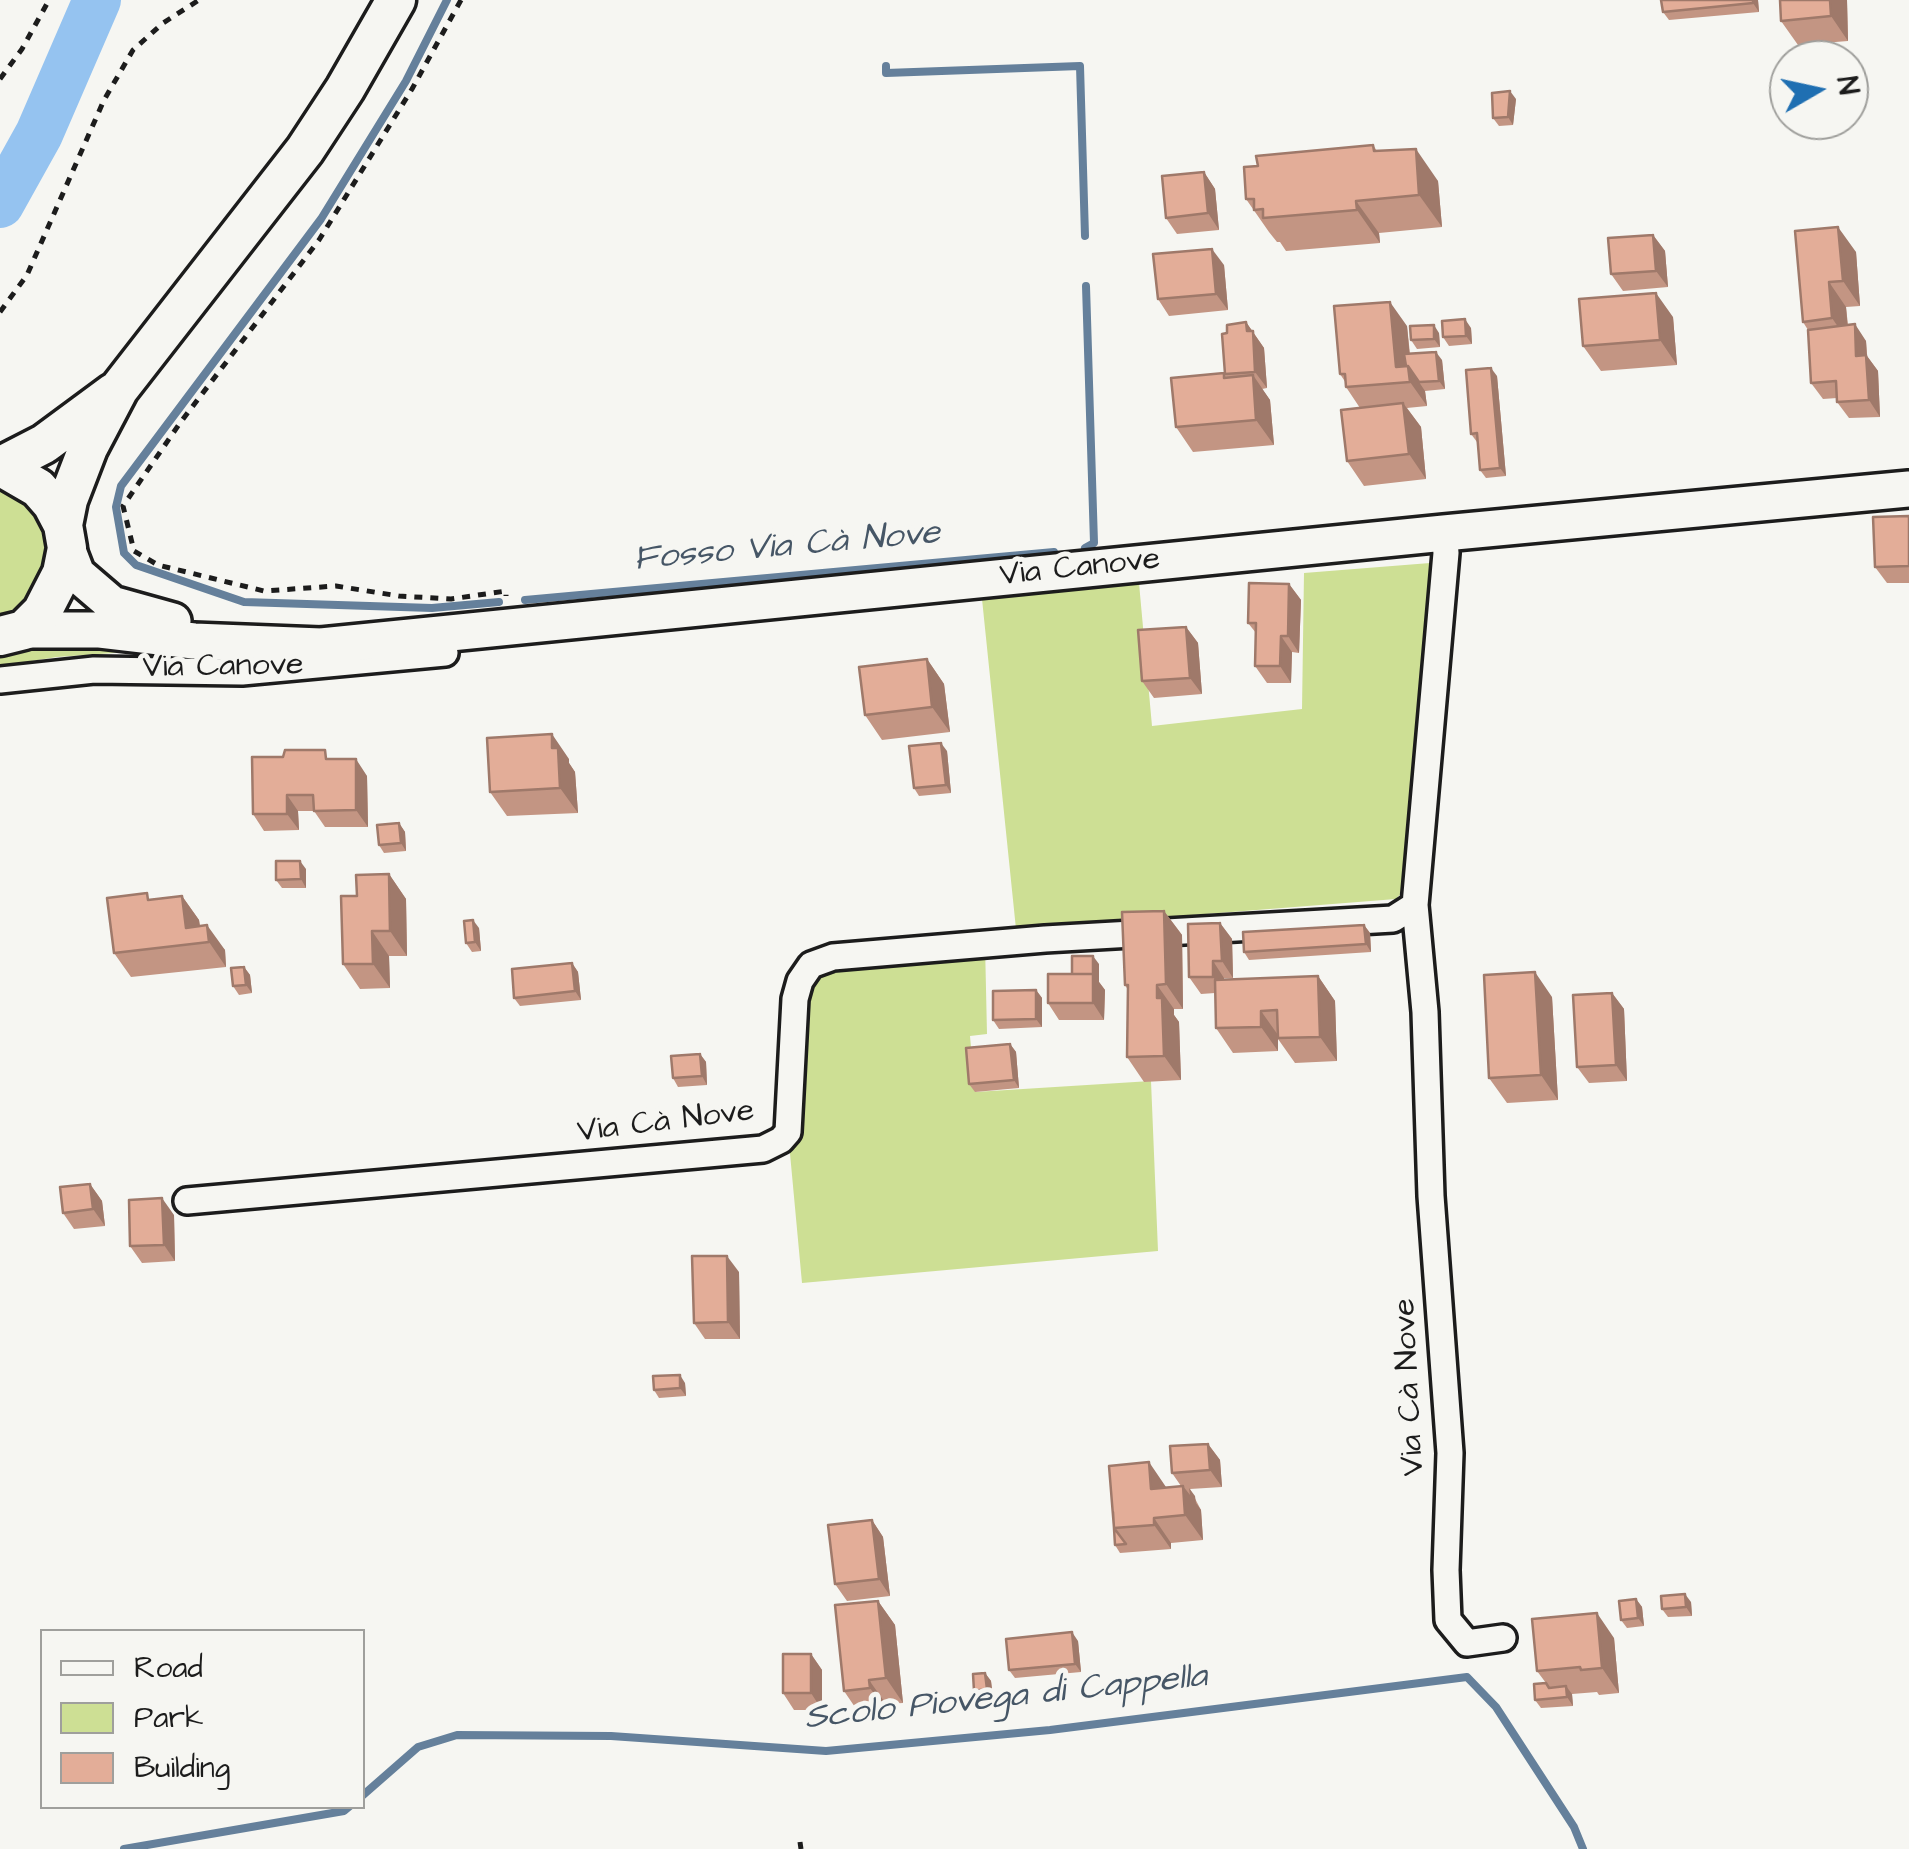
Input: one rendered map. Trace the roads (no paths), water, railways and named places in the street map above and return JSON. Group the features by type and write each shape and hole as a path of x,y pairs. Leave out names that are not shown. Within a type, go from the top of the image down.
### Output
{"main road":[{"path":"12,633 42,612 54,594 68,500 88,448 119,389 304,150 345,89 396,0"},
{"path":"0,466 44,444 119,389"},
{"path":"0,466 38,488 65,536"}],"street":[{"name":"Via Canove","path":"12,633 100,630 194,641 321,646 1909,489"},
{"name":"Via Cà Nove","path":"1444,532 1446,552 1416,905 1425,1012 1431,1196 1450,1453 1448,1620 1467,1643 1503,1638"},
{"name":"Via Canove","path":"65,536 77,574 112,604 251,644"},
{"name":"Via Canove","path":"0,680 94,670 242,672 446,653"},
{"name":"Via Cà Nove","path":"187,1201 763,1148 788,1132 795,998 800,981 811,965 833,957 1046,939 1393,920 1416,905"}],"waterway":[{"path":"0,204 39,134 97,0"},
{"path":"447,0 406,81 321,219 121,486 116,507 124,553 136,565 244,602 432,608 499,602"},
{"name":"Fosso Via Cà Nove","path":"886,66 886,73 1080,66 1085,236"},
{"name":"Fosso Via Cà Nove","path":"1085,548 1094,543 1086,286"},
{"name":"Fosso Via Cà Nove","path":"525,600 1054,552"},
{"name":"Scolo Piovega di Cappella","path":"365,1793 418,1747 457,1735 611,1736 826,1751 1050,1730 1467,1677 1496,1707 1574,1827 1583,1849"},
{"name":"Scolo Piovega di Cappella","path":"124,1849 346,1809"}]}
